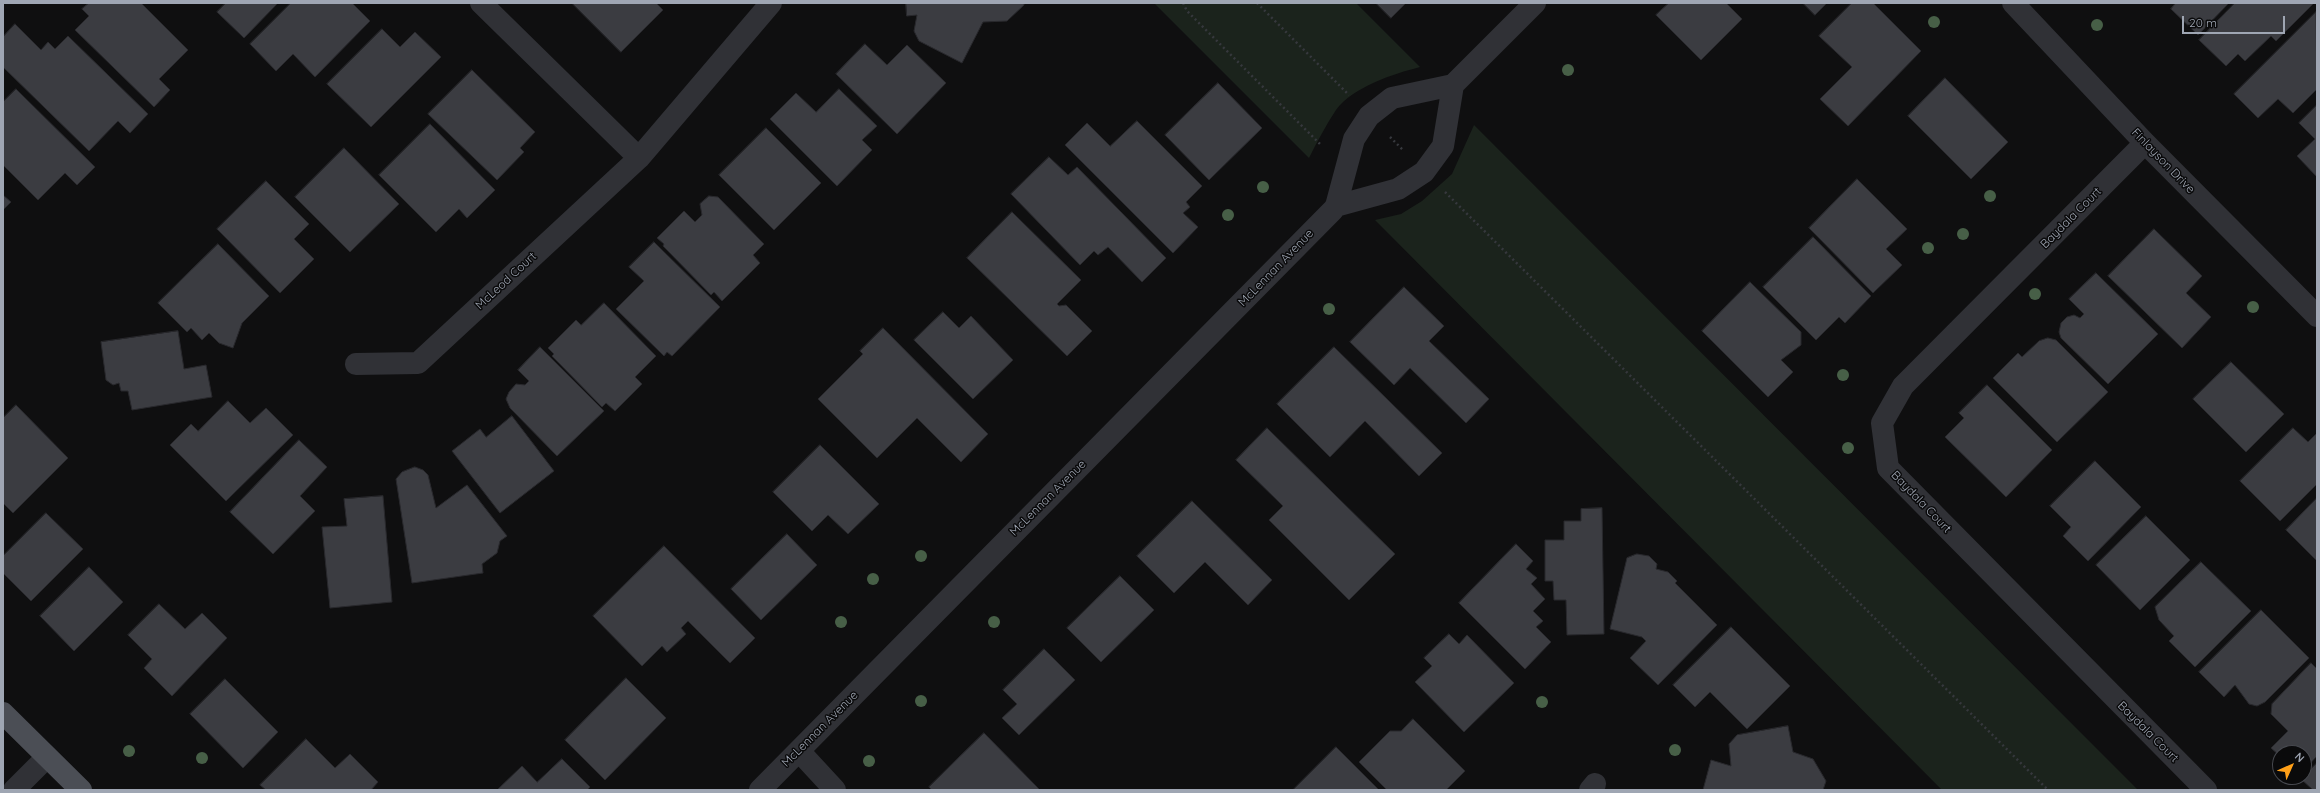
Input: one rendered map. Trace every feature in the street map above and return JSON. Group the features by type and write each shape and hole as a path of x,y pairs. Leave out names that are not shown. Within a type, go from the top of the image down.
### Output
{"main road":[{"path":"3,713 81,790"}],"street":[{"path":"481,3 639,158"},
{"name":"McLeod Court","path":"356,364 418,363 639,158 771,3"},
{"path":"1336,206 1398,189 1424,172 1443,146 1453,85 1535,3"},
{"name":"Finlayson Drive","path":"2013,3 2145,143 2317,316"},
{"name":"McLennan Avenue","path":"760,790 1336,206 1354,139 1369,116 1392,98 1453,85"},
{"name":"Baydala Court","path":"2145,143 1903,386 1882,423 1888,468 2206,790"},
{"path":"799,751 835,790"},
{"path":"14,790 47,757"}],"path":[{"path":"1183,3 1187,11 1326,151"},
{"path":"1257,3 1351,97"},
{"path":"1384,132 1404,151"},
{"path":"1442,189 1482,226 2048,790"}],"shaded area":[{"path":"1154,3 1356,3 1420,67 1374,82 1343,102 1336,110 1309,158"},
{"path":"1474,125 2138,790 1942,790 1375,220 1401,214 1422,201 1452,174"}],"building":[{"path":"89,3 141,3 188,50 159,79 170,90 154,107 75,30 89,16 82,9"},
{"path":"226,3 278,3 244,38 217,12"},
{"path":"291,3 352,3 370,21 315,77 293,54 276,71 250,44"},
{"path":"572,3 656,3 663,10 621,52"},
{"path":"906,3 1024,3 1024,5 1007,21 983,22 962,63 919,41 914,31 917,15 907,16"},
{"path":"1376,3 1406,3 1391,18"},
{"path":"1669,3 1726,3 1742,19 1701,60 1656,15"},
{"path":"1803,3 1827,3 1815,15"},
{"path":"1852,3 1873,3 1921,51 1848,126 1820,99 1852,67 1819,36"},
{"path":"2176,3 2229,3 2198,35 2171,9"},
{"path":"2235,3 2314,3 2276,41 2271,36 2245,61 2238,54 2226,66 2199,40"},
{"path":"2316,12 2317,89 2293,113 2278,99 2258,118 2234,94"},
{"path":"15,24 41,50 48,42 55,49 68,36 148,114 130,133 118,121 89,151 3,67 3,37"},
{"path":"382,29 400,47 415,32 441,57 371,127 327,84"},
{"path":"865,44 887,65 907,45 946,83 897,134 836,74"},
{"path":"472,70 535,132 520,148 524,152 497,180 428,114"},
{"path":"1945,78 2008,142 1971,179 1908,116"},
{"path":"1218,83 1262,128 1209,180 1165,135"},
{"path":"16,89 95,167 77,185 65,173 38,200 3,165 3,102"},
{"path":"839,89 877,126 862,140 872,150 837,186 770,119 796,93 816,112"},
{"path":"2317,105 2317,177 2297,156 2315,139 2299,123"},
{"path":"1137,121 1202,186 1186,202 1190,207 1183,213 1198,227 1173,253 1065,145 1087,123 1110,146"},
{"path":"430,124 495,190 467,218 459,209 436,232 379,175"},
{"path":"766,128 821,183 774,230 719,175"},
{"path":"344,148 399,204 350,252 295,197"},
{"path":"1049,157 1068,175 1077,167 1166,258 1142,282 1108,247 1098,255 1094,251 1080,265 1011,194"},
{"path":"1857,179 1907,229 1886,249 1902,265 1873,293 1809,228"},
{"path":"266,181 309,224 294,239 314,259 280,293 217,229"},
{"path":"3,195 11,202 3,210"},
{"path":"709,196 718,197 764,244 753,255 760,263 722,301 714,292 711,295 657,238 684,211 695,222 702,215 700,204"},
{"path":"1012,212 1081,280 1057,304 1059,306 1066,305 1092,331 1067,356 967,258"},
{"path":"2154,229 2202,276 2186,293 2211,317 2182,348 2108,276"},
{"path":"1813,237 1871,296 1845,323 1839,317 1816,340 1763,287"},
{"path":"654,242 720,307 672,356 667,352 664,356 616,309 644,281 629,267"},
{"path":"218,244 269,296 242,323 233,348 219,343 209,333 202,340 191,328 187,332 158,303"},
{"path":"2096,273 2158,334 2108,384 2061,338 2059,332 2061,323 2067,317 2074,315 2080,318 2084,314 2069,299"},
{"path":"1750,282 1801,332 1801,345 1781,360 1793,372 1768,397 1702,331"},
{"path":"1404,287 1444,326 1429,341 1489,399 1466,423 1410,368 1394,385 1350,342"},
{"path":"604,303 656,356 635,377 642,384 615,411 606,403 602,407 552,356 554,354 548,348 576,320 581,325"},
{"path":"943,312 959,328 971,316 1013,360 973,399 914,340"},
{"path":"883,328 988,434 961,462 917,418 877,458 818,399 863,354 860,351"},
{"path":"178,331 184,369 206,365 212,397 132,410 128,391 121,391 119,383 113,385 106,380 101,342"},
{"path":"2048,338 2056,340 2108,392 2057,442 1993,378 2018,353 2022,357 2039,341"},
{"path":"540,347 604,411 557,456 510,408 506,399 509,392 516,384 525,385 529,381 518,370"},
{"path":"1334,347 1442,453 1419,476 1365,421 1330,457 1277,404"},
{"path":"2231,362 2284,414 2246,452 2193,399"},
{"path":"1987,385 2052,450 2006,497 1945,437 1964,418 1959,413"},
{"path":"228,401 250,423 266,408 293,435 226,501 170,445 191,424 198,431"},
{"path":"16,405 68,458 13,513 3,503 3,418"},
{"path":"512,416 554,471 500,513 452,451 480,429 486,437"},
{"path":"1267,428 1395,554 1349,600 1269,520 1283,506 1236,460"},
{"path":"2293,428 2308,442 2317,433 2317,484 2280,521 2240,481"},
{"path":"299,440 327,467 300,496 315,511 273,554 230,512"},
{"path":"820,445 879,504 848,534 828,515 812,531 773,492"},
{"path":"2095,461 2141,507 2088,561 2063,536 2071,527 2050,506"},
{"path":"415,467 423,470 428,475 436,508 467,485 507,536 500,541 497,553 482,564 483,573 412,583 396,479 402,472"},
{"path":"383,496 392,602 330,608 322,527 347,526 344,499"},
{"path":"2317,498 2317,561 2286,530"},
{"path":"1192,501 1272,580 1248,605 1205,562 1174,593 1137,556"},
{"path":"1602,508 1604,634 1567,635 1566,600 1554,600 1553,581 1545,581 1545,540 1564,540 1564,521 1581,521 1581,509"},
{"path":"46,513 83,549 31,601 3,573 3,556"},
{"path":"2146,516 2190,560 2140,610 2096,565"},
{"path":"787,534 817,565 761,620 731,589"},
{"path":"1516,544 1533,561 1526,569 1537,578 1531,584 1545,599 1533,611 1543,621 1536,627 1551,642 1525,669 1459,603"},
{"path":"664,546 755,638 730,663 688,621 681,628 686,634 667,652 662,646 642,666 593,616"},
{"path":"1637,554 1649,556 1657,564 1656,569 1668,572 1677,581 1675,583 1717,625 1658,685 1630,658 1646,641 1642,637 1610,629 1627,558"},
{"path":"2201,562 2251,611 2195,667 2169,641 2174,636 2159,620 2155,607"},
{"path":"89,567 123,602 74,651 40,616"},
{"path":"1120,576 1154,610 1101,662 1067,628"},
{"path":"159,604 185,629 202,613 227,638 172,696 144,668 152,659 128,635"},
{"path":"2261,610 2309,658 2265,702 2257,706 2249,704 2235,685 2224,697 2199,672"},
{"path":"1731,627 1790,686 1747,729 1710,692 1695,707 1673,685"},
{"path":"1449,634 1459,644 1467,635 1514,683 1464,732 1415,682 1432,666 1424,658"},
{"path":"1044,649 1075,680 1019,735 1002,718 1017,704 1003,690"},
{"path":"2311,663 2317,669 2317,756 2312,761 2312,745 2274,745 2288,731 2271,714 2272,704"},
{"path":"626,678 666,718 605,780 565,740"},
{"path":"225,679 278,732 243,768 190,714"},
{"path":"1413,719 1465,771 1446,790 1387,790 1359,762 1390,731 1401,731"},
{"path":"1788,726 1793,752 1813,759 1826,781 1823,790 1703,790 1711,760 1731,766 1729,744 1737,735"},
{"path":"984,733 1039,790 932,790 929,787"},
{"path":"306,739 335,768 350,754 378,782 371,790 266,790 260,785"},
{"path":"1336,747 1379,790 1293,790"},
{"path":"562,759 590,787 587,790 497,790 522,766 537,782"},
{"path":"2317,763 2317,790 2313,790 2308,785 2312,785 2312,768"}]}
